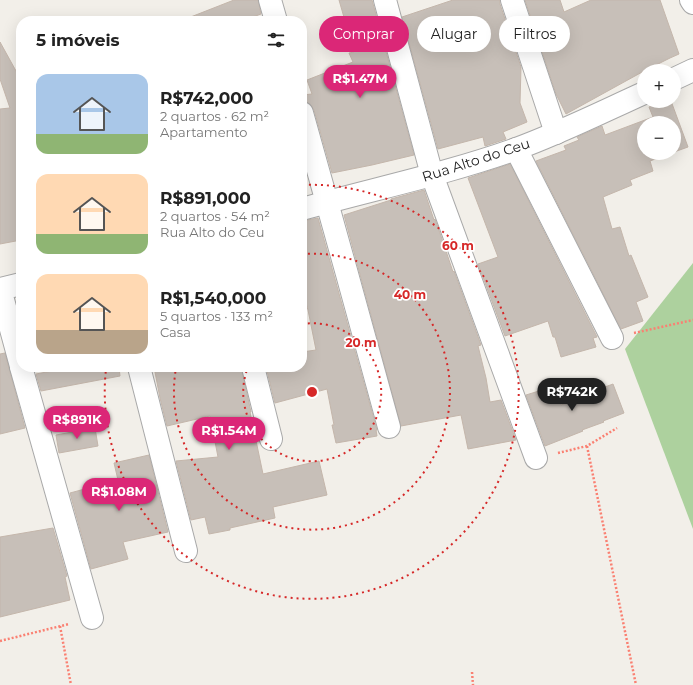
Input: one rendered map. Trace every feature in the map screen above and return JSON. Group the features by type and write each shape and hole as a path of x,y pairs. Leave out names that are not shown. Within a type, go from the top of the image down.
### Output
{"street":[{"path":"270,0 275,16"},
{"path":"385,0 432,175 536,458"},
{"path":"512,0 556,133"},
{"path":"681,76 693,70"},
{"name":"Rua Alto do Ceu","path":"307,208 432,175 516,149 556,133 637,96"},
{"path":"307,131 389,427"},
{"path":"516,149 612,338"},
{"path":"16,285 0,289 16,348"},
{"path":"23,372 92,618"},
{"path":"140,372 186,551"},
{"path":"254,372 271,439"}],"path":[{"path":"612,338 693,320"},
{"path":"536,458 587,446 617,428"},
{"path":"587,446 636,685"},
{"path":"0,641 92,618"},
{"path":"60,626 72,685"},
{"path":"472,672 473,685"}],"green space":[{"path":"693,263 693,529 625,349"}],"building":[{"path":"234,0 258,0 261,14 256,16 193,16"},
{"path":"339,0 372,0 376,16 344,16"},
{"path":"453,0 500,0 504,16 499,16 499,52 516,52 521,67 520,103 527,122 503,132 506,139 485,146 483,137 438,149 409,43 409,16 405,16"},
{"path":"525,0 560,0 564,12 591,0 660,0 679,54 658,64 637,64 637,75 566,114 556,94 542,52 570,52 570,16 530,16"},
{"path":"0,42 16,71 16,241 0,244 0,109 10,108 0,79"},
{"path":"386,52 414,155 332,173 314,110 307,102 307,94 312,94 307,80 353,62 349,53"},
{"path":"649,108 674,108 677,116 653,116"},
{"path":"637,123 637,160 653,160 650,161 653,171 630,180 632,185 603,197 612,229 620,227 629,256 631,255 648,297 636,302 643,321 621,329 536,161 566,150 564,146 579,140 577,137 602,126 605,135"},
{"path":"681,128 688,147 681,150"},
{"path":"510,164 597,337 593,338 596,347 561,357 548,321 505,336 478,264 498,257 468,178"},
{"path":"424,190 481,345 478,346 490,402 501,400 516,440 468,449 461,415 401,426 344,215 391,199"},
{"path":"318,218 377,430 377,436 336,443 327,389 275,403 267,372 307,372 307,351 316,350 307,307 307,220"},
{"path":"5,353 25,428 0,434 0,354"},
{"path":"47,372 120,372 120,376 41,391 36,374"},
{"path":"155,372 242,372 263,474 319,461 327,495 273,507 275,518 209,534 205,517 191,520 176,461 218,457 210,416 167,426"},
{"path":"613,384 624,413 545,446 526,395 555,386 561,405"},
{"path":"95,428 98,446 59,453 56,435"},
{"path":"149,455 168,532 123,542 128,559 91,569 70,493 118,480 114,463"},
{"path":"53,528 67,576 65,577 70,600 0,617 0,537"}]}
